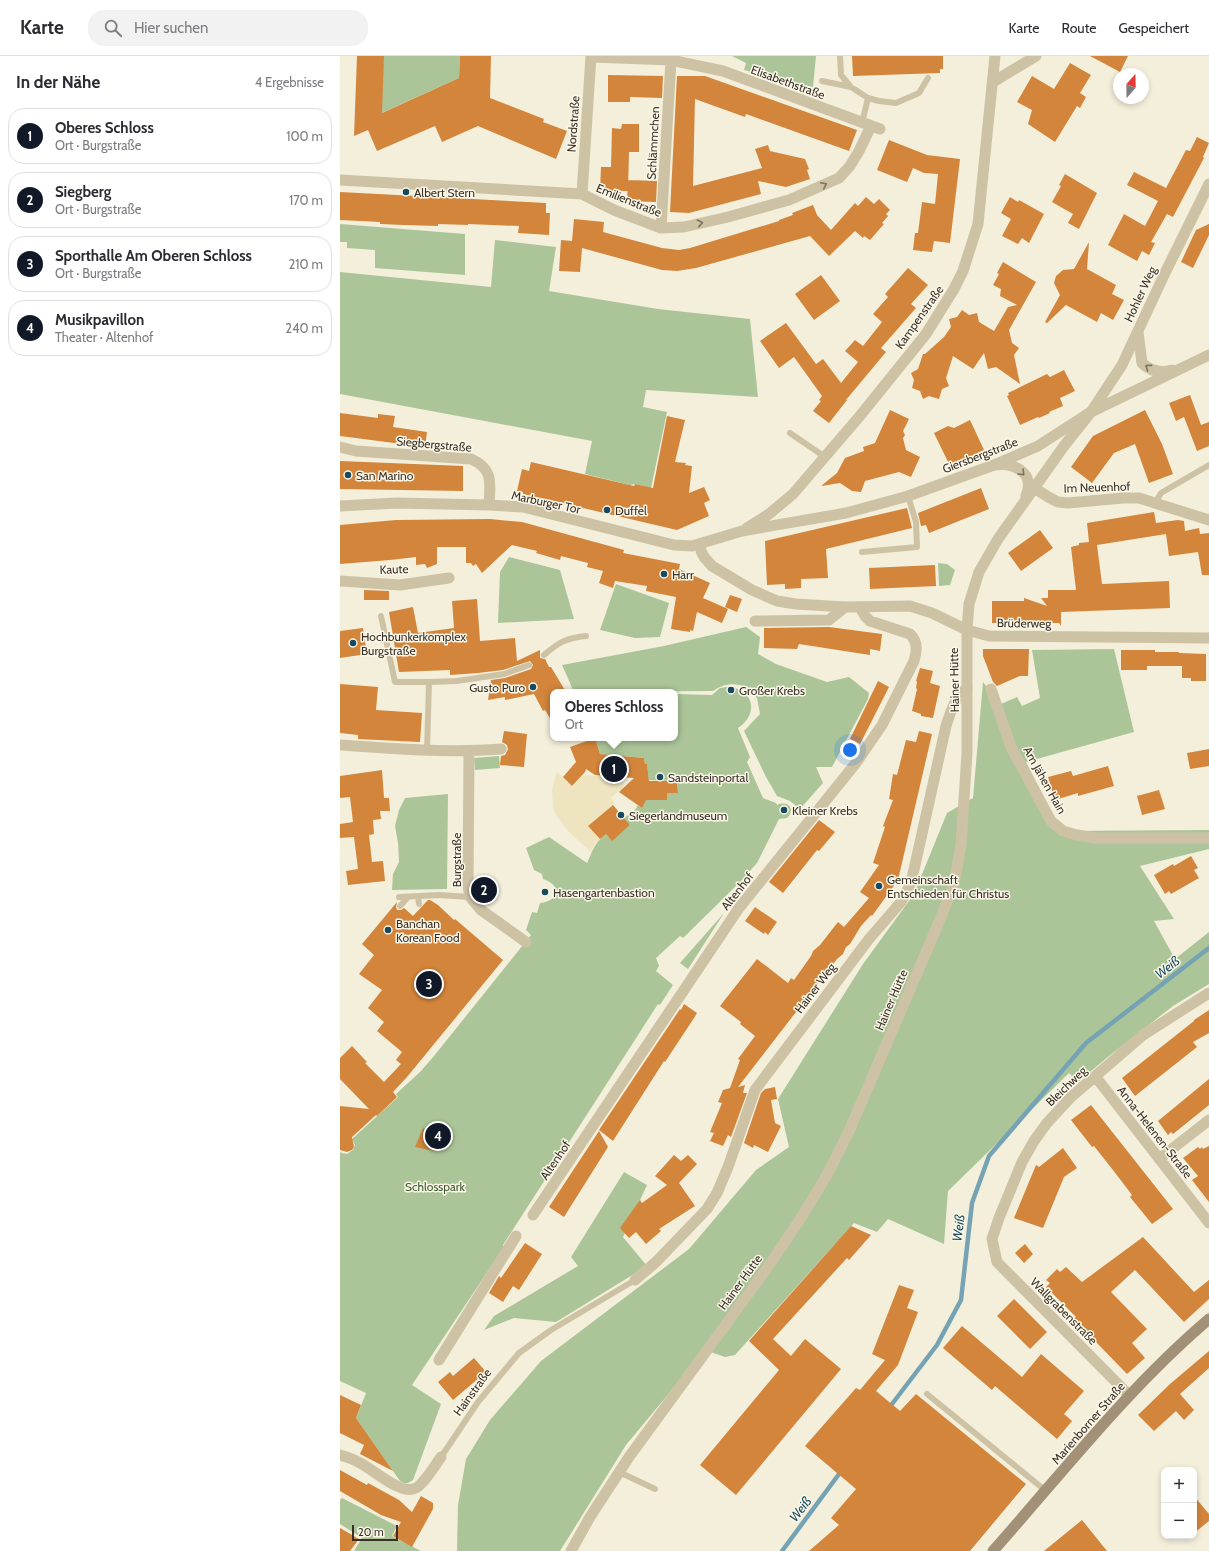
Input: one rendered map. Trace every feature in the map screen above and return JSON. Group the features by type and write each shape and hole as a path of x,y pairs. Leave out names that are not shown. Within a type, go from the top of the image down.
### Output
{"main road":[{"name":"Marienborner Straße","path":"993,1551 1129,1395 1188,1337 1209,1319"}],"street":[{"name":"Elisabethstraße","path":"591,56 671,60 723,71 871,126"},
{"name":"Nordstraße","path":"582,194 591,56"},
{"name":"Kampenstraße","path":"742,531 769,514 793,494 825,457 926,334 943,308 964,270 978,224 995,56"},
{"path":"993,82 1036,56"},
{"name":"Schlämmchen","path":"661,228 671,60"},
{"name":"Emilienstraße","path":"340,180 582,194 614,210 661,228 684,227 728,217 789,200 822,187 839,178 850,166 871,126"},
{"name":"Hohler Weg","path":"1091,412 1122,365 1209,184"},
{"path":"1138,330 1142,363 1146,367 1159,372 1185,367"},
{"name":"Giersbergstraße","path":"742,531 846,513 908,496 994,465 1038,446 1091,412 1209,355"},
{"name":"Hainer Hütte","path":"571,1551 590,1517 619,1472 799,1220 827,1175 850,1129 954,884 961,845 967,753 967,630 969,604 979,572 998,539 1091,412"},
{"name":"Siegbergstraße","path":"340,447 356,450 471,459 478,462 488,473 491,480 489,505"},
{"path":"994,465 1005,464 1015,466 1024,473 1028,481 1029,490 1025,501"},
{"name":"Im Neuenhof","path":"1034,488 1058,502 1068,503 1139,498 1209,520"},
{"name":"Marburger Tor","path":"340,506 397,503 489,505 523,508 674,545 692,546 742,531"},
{"name":"Brüderweg","path":"700,544 704,558 712,566 752,590 777,601 796,604 845,607 910,606 932,613 967,630 989,636 1209,638"},
{"name":"Kaute","path":"340,581 400,585 449,578"},
{"path":"755,621 829,620 845,607"},
{"name":"Altenhof","path":"534,1215 739,908 856,762 882,726 914,661 917,651 916,644 914,638 910,634 870,621 860,607"},
{"name":"Hainer Weg","path":"635,1280 656,1262 707,1210 717,1193 728,1167 754,1090 869,939 906,894 911,883 952,705 959,695 967,688"},
{"name":"Am Jähen Hain","path":"991,689 1012,746 1051,821 1062,831 1077,836 1095,838 1209,838"},
{"path":"340,745 427,751 501,749"},
{"name":"Burgstraße","path":"469,751 468,886 470,897 481,910 526,942"},
{"name":"Bleichweg","path":"992,1239 1022,1162 1034,1141 1047,1123 1071,1097 1143,1035 1209,992"},
{"name":"Anna-Helenen-Straße","path":"1095,1076 1209,1223"},
{"path":"1159,1160 1209,1120"},
{"path":"439,1360 516,1236"},
{"name":"Wallgrabenstraße","path":"992,1239 997,1262 1129,1395"},
{"name":"Hainstraße","path":"340,1455 360,1463 390,1482 406,1489 415,1489 422,1483 441,1456"}],"lane":[{"path":"840,56 841,75 851,87 868,98 879,101 896,103 919,93 928,78"},
{"path":"822,81 851,87"},
{"path":"868,98 871,126"},
{"path":"790,433 825,457"},
{"path":"1155,503 1161,493 1209,465"},
{"path":"862,552 917,547 916,522 908,496"},
{"path":"381,616 395,682 457,681 504,674 529,665"},
{"path":"544,655 557,643 574,637 586,636"},
{"path":"427,751 429,682"},
{"path":"399,897 439,895 470,897"},
{"path":"418,896 418,904"},
{"path":"400,906 408,897"},
{"name":"Hainstraße","path":"441,1456 478,1402 519,1353 551,1330 635,1280"},
{"path":"927,1394 1046,1491"},
{"path":"619,1472 655,1490"}],"green space":[{"path":"384,56 460,56 459,78 377,115"},
{"path":"732,56 816,56 813,87 744,70 746,63"},
{"path":"340,224 465,234 465,275 375,268 375,250 347,248 347,242 340,242"},
{"path":"495,240 556,247 549,291 658,309 750,319 758,397 646,390 643,407 667,412 651,488 635,484 630,485 585,474 592,441 340,394 340,272 491,287"},
{"path":"509,557 560,570 574,619 498,623 500,572"},
{"path":"938,563 947,564 955,570 950,585 939,586"},
{"path":"616,584 669,603 660,637 635,638 600,630"},
{"path":"746,627 760,637 758,654 776,664 827,682 849,677 869,693 868,699 832,767 816,767 823,783 800,809 790,801 777,796 766,777 744,731 760,714 757,698 748,687 730,684 713,691 678,691 678,689 573,689 562,665 664,646"},
{"path":"1114,649 1134,732 1026,762 1061,831 1209,830 1209,849 1140,866 1174,919 1154,921 1175,959 1209,932 1209,984 1173,1006 1078,1082 1069,1073 948,1191 944,1244 888,1219 877,1232 854,1223 735,1355 725,1357 705,1350 626,1445 560,1551 457,1551 458,1505 466,1459 490,1420 541,1361 689,1249 756,1170 789,1147 778,1099 863,964 914,894 947,813 973,798 983,682 1001,704 1017,697 1022,706 1040,698 1032,650"},
{"name":"Schlosspark","path":"720,688 736,688 743,691 748,696 751,709 749,716 738,728 750,757 747,762 763,798 776,803 777,805 784,804 790,806 790,815 787,818 779,819 757,863 741,881 683,938 680,936 656,958 659,966 656,971 673,985 660,1005 658,1004 503,1245 504,1247 412,1385 441,1404 413,1480 408,1483 404,1483 400,1481 356,1418 366,1393 340,1381 340,1152 347,1154 353,1150 355,1145 352,1139 398,1097 396,1094 420,1072 434,1056 531,935 526,930 532,912 537,913 540,903 547,902 555,896 556,889 553,885 543,879 542,874 534,870 526,848 549,837 587,863 594,847 602,837 606,834 612,840 630,825 624,818 635,810 638,805 642,808 645,796 649,800 667,800 667,793 678,793 677,781 649,780 647,765 645,764 644,758 600,754 596,741 678,741 678,694 712,695"},
{"path":"499,756 500,768 475,770 474,758"},
{"path":"448,794 447,889 392,890 393,874 399,862 395,826 399,810 405,798"},
{"path":"724,913 688,969 680,963"},
{"path":"624,1172 647,1185 623,1237 647,1266 556,1322 514,1318 484,1330 494,1316 578,1266 571,1257"},
{"path":"342,1498 397,1526 392,1536 421,1551 354,1551 362,1538 340,1524 340,1500"}],"shaded area":[{"path":"557,771 572,787 583,775 624,778 623,790 619,791 611,798 615,803 588,826 600,839 595,843 591,852 568,831 553,809 552,790"}],"building":[{"path":"357,56 384,56 382,113 459,78 460,56 491,56 490,98 544,119 543,122 567,131 556,159 478,126 442,142 435,126 377,151 368,130 354,136"},
{"path":"852,56 943,56 943,69 940,69 940,73 853,76"},
{"path":"1090,56 1128,56 1122,68 1113,68"},
{"path":"1070,63 1091,75 1080,93 1086,97 1080,108 1077,106 1055,142 1028,124 1032,110 1017,102 1032,76 1054,89"},
{"path":"608,75 663,76 662,98 630,97 630,102 608,102"},
{"path":"677,76 705,76 857,130 849,151 746,114 745,117 695,99 693,186 762,168 755,149 768,145 770,151 805,159 809,169 807,170 810,179 786,187 758,181 761,194 689,213 670,212"},
{"path":"622,124 639,124 639,152 629,152 628,191 600,191 601,167 611,167 612,128 621,129"},
{"path":"1197,137 1209,143 1203,157 1204,158 1173,217 1167,214 1151,242 1155,243 1149,255 1142,251 1137,261 1108,245 1124,214 1145,226 1158,201 1127,185 1134,172 1166,188 1186,150 1190,151"},
{"path":"889,140 927,155 960,159 950,243 934,241 932,252 913,250 915,233 918,233 922,202 935,204 938,174 924,173 913,168 907,182 877,170"},
{"path":"1065,174 1097,193 1079,229 1068,223 1073,214 1052,202 1061,186 1059,185"},
{"path":"628,180 657,181 656,202 627,201"},
{"path":"340,192 546,203 546,213 550,213 549,235 518,233 519,226 468,224 438,224 438,226 404,225 340,220"},
{"path":"866,197 874,204 879,199 890,210 886,214 888,216 882,223 884,224 870,240 864,236 863,238 855,231 829,256 810,236 696,268 677,271 662,270 582,248 580,272 559,271 561,240 572,241 574,219 604,222 603,232 662,248 679,250 779,221 793,215 792,213 813,205 817,215 831,230 855,203 858,206"},
{"path":"1010,197 1018,202 1019,200 1044,214 1029,243 1022,238 1018,244 1002,236 1011,219 1001,213"},
{"path":"1209,224 1209,235 1193,268 1181,262 1196,230"},
{"path":"1089,242 1087,269 1116,285 1112,294 1124,300 1113,320 1101,313 1097,322 1066,305 1047,323 1045,322 1060,295 1054,283 1056,276 1063,270 1074,269"},
{"path":"1003,262 1036,282 1009,330 1012,343 1019,348 1014,355 1020,384 996,367 988,369 984,353 973,369 953,356 946,378 949,386 942,389 939,399 929,396 923,399 920,391 912,388 914,380 911,373 918,369 923,354 925,354 944,337 951,327 949,319 957,317 962,310 969,315 977,313 979,322 994,331 1008,307 1017,305 1000,296 1001,289 993,285"},
{"path":"908,268 928,285 911,304 916,308 881,348 886,352 829,423 813,411 821,401 819,400 822,396 794,357 779,368 760,341 786,323 816,364 823,359 841,383 858,362 845,351 855,340 863,346 882,322 873,314 888,297 885,294"},
{"path":"821,275 840,301 814,320 795,294"},
{"path":"1064,370 1075,391 1060,398 1063,406 1039,418 1038,417 1020,425 1007,396 1009,395 1008,393 1047,374 1050,377"},
{"path":"1190,395 1201,425 1209,422 1209,446 1197,451 1184,417 1176,421 1169,403"},
{"path":"890,410 909,419 903,431 905,435 903,438 906,450 920,457 911,477 899,472 865,481 861,492 852,491 840,483 821,486 837,473 845,458 864,451 863,447 875,443"},
{"path":"1145,410 1162,444 1173,474 1149,483 1135,444 1114,453 1092,483 1071,467 1093,436"},
{"path":"340,413 378,418 378,414 395,416 393,427 427,432 425,447 340,436"},
{"path":"667,416 685,420 675,462 686,463 685,465 692,466 689,493 704,487 710,500 704,503 709,516 677,530 523,494 523,492 517,491 522,469 529,471 531,462 634,486 635,484 653,488"},
{"path":"970,420 984,450 950,466 934,433 948,426 954,428"},
{"path":"340,461 463,466 463,491 340,489"},
{"path":"981,488 989,509 929,533 926,525 921,526 918,513"},
{"path":"907,508 912,528 826,549 828,578 801,579 801,588 785,589 785,584 767,585 765,541"},
{"path":"1154,512 1156,523 1178,520 1184,521 1185,531 1199,528 1200,534 1209,533 1209,575 1202,575 1198,552 1169,556 1166,534 1097,545 1102,584 1169,581 1170,608 1061,612 1061,626 1059,623 992,623 992,601 1024,601 1024,598 1047,606 1041,598 1048,598 1048,590 1076,590 1071,547 1079,545 1079,543 1089,542 1087,523"},
{"path":"490,519 522,522 624,550 623,553 680,564 679,569 710,583 703,598 728,609 722,623 697,612 693,631 690,630 690,632 671,629 676,597 646,591 647,586 615,581 613,588 599,583 603,571 587,567 588,563 561,556 560,560 536,553 537,551 512,545 482,573 476,564 473,566 471,563 466,563 466,547 437,547 437,564 427,568 425,564 416,565 416,557 340,564 340,525 396,520"},
{"path":"1040,530 1053,548 1021,571 1008,553"},
{"path":"935,565 936,586 870,589 869,568"},
{"path":"364,590 389,591 389,600 364,600"},
{"path":"730,595 742,599 737,612 725,607"},
{"path":"477,599 480,641 515,638 517,661 540,650 540,658 545,659 564,689 550,689 550,718 545,710 543,711 534,694 505,700 505,697 488,700 491,680 505,678 531,669 533,665 530,661 503,670 478,673 450,675 450,670 399,672 389,612 413,607 418,633 454,628 452,601"},
{"path":"829,627 882,634 880,651 870,649 870,655 799,644 797,649 764,648 764,628"},
{"name":"Hochbunkerkomplex Burgstraße","path":"363,628 367,654 340,658 340,631"},
{"path":"983,649 1029,649 1028,676 1020,676 997,686 993,682 983,656"},
{"path":"1121,650 1155,650 1155,652 1206,654 1206,681 1191,681 1191,678 1182,678 1182,666 1147,666 1147,670 1121,670"},
{"path":"920,668 933,671 930,683 940,686 933,718 921,716 921,714 912,711 917,689 916,681"},
{"path":"878,681 889,687 860,744 850,739"},
{"path":"340,684 378,687 376,710 422,713 420,742 358,739 358,735 340,733"},
{"path":"504,731 527,734 524,767 500,765 501,756 505,755 508,749 507,745 502,742"},
{"path":"919,731 932,734 898,880 872,916 871,915 861,926 850,944 846,947 843,954 837,959 738,1087 745,1085 743,1093 747,1093 731,1137 728,1135 723,1146 710,1141 714,1133 710,1132 722,1103 718,1102 723,1090 730,1088 740,1060 738,1059 755,1036 740,1024 741,1022 720,1006 757,959 788,983 791,978 794,980 813,951 820,945 838,922 844,927 869,898 860,892 879,865 873,863 885,827 883,826 893,800 889,799 893,774 897,775 906,740 916,742"},
{"path":"587,741 596,741 600,754 644,758 645,764 647,764 649,781 677,781 678,793 667,793 667,800 646,800 642,808 619,792 634,778 595,775 586,769 572,786 563,777 576,762 570,747"},
{"path":"1209,749 1209,766 1190,769 1187,753"},
{"path":"1108,766 1114,786 1078,796 1078,793 1055,800 1048,777 1071,771 1073,776"},
{"path":"382,770 384,798 389,798 390,811 380,811 381,819 373,820 374,834 369,835 372,862 383,861 385,881 348,885 346,871 358,869 354,837 340,838 340,824 353,822 350,797 340,798 340,776"},
{"path":"1159,790 1165,809 1142,815 1137,796"},
{"path":"613,805 630,825 612,841 606,834 600,839 588,826"},
{"path":"819,820 835,832 819,851 817,850 783,893 769,882"},
{"path":"1191,856 1198,868 1194,870 1199,878 1171,894 1169,891 1165,894 1154,875"},
{"path":"428,900 438,905 503,960 393,1092 397,1097 352,1137 354,1147 352,1150 347,1152 340,1150 340,1106 369,1109 340,1079 340,1058 352,1046 367,1062 365,1063 384,1082 401,1064 396,1060 402,1052 377,1031 384,1022 368,1008 382,990 359,974 374,955 362,944 397,902 397,910 404,908 413,916"},
{"path":"755,907 777,922 768,935 765,932 764,934 745,921"},
{"path":"684,1004 697,1013 665,1062 664,1061 613,1141 599,1130"},
{"path":"1209,1010 1209,1033 1193,1042 1197,1047 1135,1096 1122,1078 1194,1020"},
{"path":"1209,1079 1209,1105 1173,1134 1171,1132 1168,1135 1158,1121"},
{"path":"775,1087 777,1099 771,1100 775,1123 781,1126 768,1152 754,1145 753,1148 744,1143 761,1093 765,1089"},
{"path":"1091,1105 1173,1209 1152,1224 1130,1197 1132,1195 1113,1170 1094,1146 1092,1147 1071,1120"},
{"path":"423,1128 430,1133 440,1134 434,1151 415,1147"},
{"path":"599,1131 608,1147 564,1217 549,1207"},
{"path":"1209,1146 1209,1202 1192,1180 1198,1176 1183,1158 1198,1147 1200,1149 1202,1147 1203,1149"},
{"path":"1063,1148 1077,1168 1064,1177 1043,1228 1014,1218 1036,1165 1039,1167"},
{"path":"674,1155 681,1161 688,1155 697,1164 679,1183 695,1206 659,1229 661,1231 646,1244 636,1232 629,1238 620,1228 640,1200 642,1203 667,1185 655,1176"},
{"path":"851,1226 871,1235 849,1260 847,1258 773,1339 791,1356 805,1339 841,1369 736,1495 700,1465 779,1370 749,1341"},
{"path":"1143,1237 1194,1292 1209,1280 1209,1299 1184,1322 1135,1270 1111,1292 1147,1329 1132,1343 1145,1358 1127,1374 1072,1320 1076,1317 1046,1287 1050,1283 1046,1280 1057,1269 1060,1272 1066,1267 1082,1282"},
{"path":"525,1243 542,1254 519,1290 513,1286 503,1302 489,1293 499,1276 501,1278"},
{"path":"1025,1244 1033,1254 1024,1263 1015,1253"},
{"path":"899,1285 914,1290 907,1308 918,1312 898,1365 876,1391 900,1411 916,1394 1026,1484 970,1551 809,1551 839,1525 831,1518 856,1489 805,1446 856,1388 860,1390 885,1360 872,1354"},
{"path":"1014,1299 1047,1332 1030,1349 997,1316"},
{"path":"962,1326 1022,1377 1041,1354 1084,1391 1064,1414 1072,1421 1057,1439 995,1386 992,1390 943,1348"},
{"path":"1209,1351 1209,1368 1180,1394 1194,1410 1184,1420 1176,1411 1154,1431 1138,1415 1170,1384"},
{"path":"474,1358 486,1372 453,1400 438,1382 450,1372 453,1376"},
{"path":"340,1395 361,1405 356,1418 393,1471 360,1454 364,1445 340,1433"},
{"path":"340,1470 399,1500 412,1512 421,1496 433,1503 433,1509 412,1547 393,1536 401,1522 381,1515 340,1491"},
{"path":"1197,1500 1209,1514 1209,1521 1197,1531"},
{"path":"1082,1520 1107,1551 1044,1551"},
{"path":"340,1528 359,1539 350,1551 340,1551"}],"waterway":[{"name":"Weiß","path":"889,1408 937,1345 961,1300 972,1203 989,1156 1086,1043 1209,948"},
{"name":"Weiß","path":"782,1551 842,1470"}],"place":[{"name":"Albert Stern","path":"406,192"},
{"name":"San Marino","path":"348,475"},
{"name":"Duffel","path":"607,510"},
{"name":"Harr","path":"664,574"},
{"name":"Hochbunkerkomplex Burgstraße","path":"353,643"},
{"name":"Gusto Puro","path":"533,687"},
{"name":"Großer Krebs","path":"731,690"},
{"name":"Oberes Schloss","path":"614,769"},
{"name":"Sandsteinportal","path":"660,777"},
{"name":"Kleiner Krebs","path":"784,810"},
{"name":"Siegerlandmuseum","path":"621,815"},
{"name":"Gemeinschaft Entschieden für Christus","path":"879,886"},
{"name":"Siegberg","path":"484,890"},
{"name":"Hasengartenbastion","path":"545,892"},
{"name":"Banchan Korean Food","path":"388,930"},
{"name":"Sporthalle Am Oberen Schloss","path":"429,984"},
{"name":"Musikpavillon","path":"438,1136"}]}
